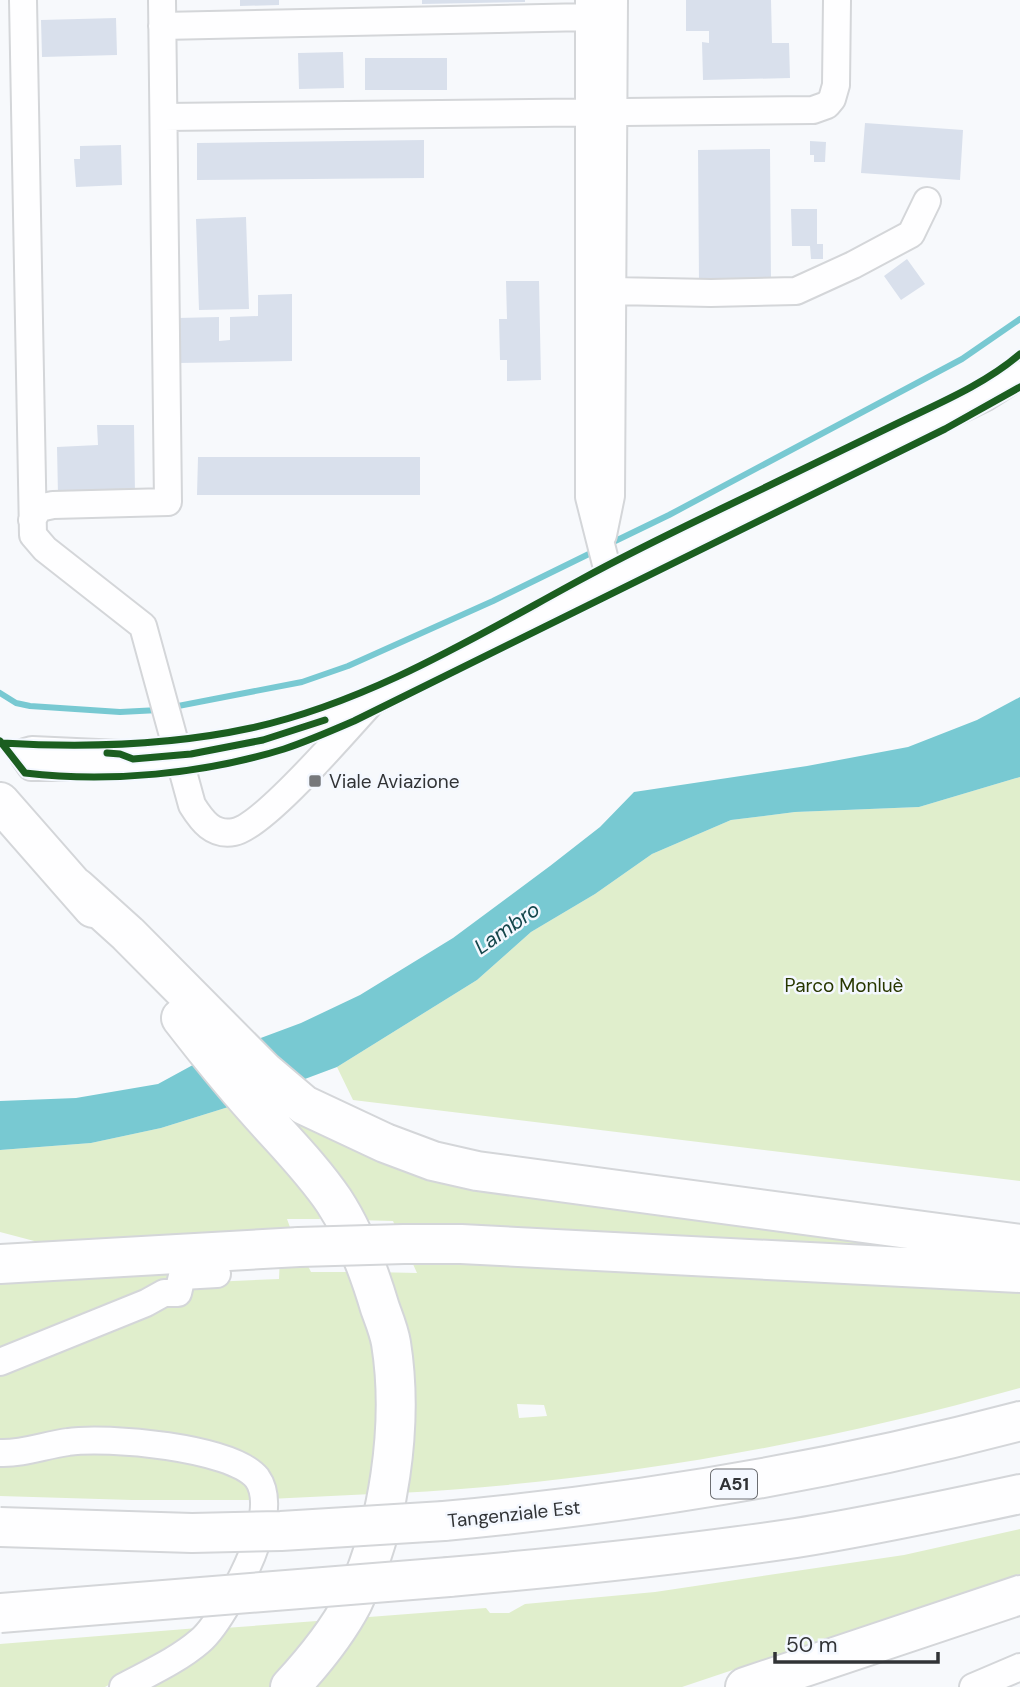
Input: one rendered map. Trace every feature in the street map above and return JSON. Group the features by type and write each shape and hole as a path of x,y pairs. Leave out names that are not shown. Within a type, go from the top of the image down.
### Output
{"highway":[{"path":"0,802 77,888 128,934 215,1041 272,1101 311,1170 335,1202 372,1280 391,1341 395,1392 394,1452 388,1495 368,1563 353,1601 334,1633 290,1687"},
{"path":"272,1101 310,1109 433,1161 477,1171 1020,1244"},
{"path":"0,1264 299,1247 461,1244 1020,1273"},
{"name":"Tangenziale Est","path":"0,1527 191,1533 281,1531 555,1511 689,1492 935,1444 1020,1421"},
{"path":"0,1613 449,1577 685,1554 917,1516 1020,1494"},
{"path":"746,1687 1020,1595"}],"street":[{"path":"23,0 33,536 45,550 143,626 192,805 208,826 218,831 238,832 249,825 303,777 371,702"},
{"path":"32,520 38,508 53,505 168,502 162,0"},
{"path":"606,563 589,497 602,113 614,0"},
{"path":"164,117 821,109 832,99 836,85 837,0"},
{"path":"162,26 589,8 602,113 612,290 611,496 606,563"},
{"path":"612,290 711,293 796,291 911,234 927,201"},
{"path":"133,759 177,756 232,747 277,736 371,702 606,563 986,397 1020,375"},
{"path":"0,1248 47,1260"},
{"path":"0,1362 146,1303 164,1293 178,1293 182,1276 217,1274"},
{"path":"0,1453 32,1450 70,1441 143,1443 202,1451 242,1466 260,1485 264,1505 259,1536 249,1562 212,1630 166,1664 123,1687"},
{"path":"973,1687 1020,1667"}],"green space":[{"name":"Parco Monluè","path":"1020,777 1020,1181 353,1100 337,1067 477,980 531,932 595,894 652,854 731,820 795,812 919,807"},
{"path":"238,1104 317,1205 320,1219 287,1219 291,1230 63,1242 38,1242 0,1232 0,1150 91,1143 161,1128"},
{"path":"278,1106 356,1144 995,1254 397,1230 393,1221 356,1220"},
{"path":"408,1253 1020,1280 1020,1388 868,1426 712,1457 556,1480 399,1493 373,1272 417,1273","holes":["517,1404 544,1405 547,1416 519,1418"]},
{"path":"303,1256 311,1272 351,1272 377,1357 379,1409 372,1494 269,1499 240,1457 0,1446 0,1369 189,1283 279,1279 280,1257"},
{"path":"179,1268 172,1287 0,1355 0,1279"},
{"path":"73,1448 142,1451 240,1474 258,1500 0,1496 0,1460"},
{"path":"1020,1529 1020,1574 682,1687 309,1687 356,1618 486,1608 490,1613 509,1613 525,1604 655,1592 904,1555"},
{"path":"330,1620 274,1687 133,1687 225,1628"},
{"path":"198,1628 158,1658 105,1687 0,1687 0,1644"}],"water":[{"name":"Lambro","path":"1020,697 1020,777 919,807 795,812 731,820 652,854 595,894 531,932 477,980 337,1067 238,1104 161,1128 91,1143 0,1150 0,1101 76,1098 158,1084 202,1060 301,1023 360,995 453,938 600,827 634,792 807,766 908,747 977,720"}],"building":[{"path":"240,0 279,0 279,5 240,6"},
{"path":"422,0 525,0 525,2 422,4"},
{"path":"686,0 771,0 772,43 789,43 790,78 703,80 702,42 709,43 709,31 686,31"},
{"path":"116,18 117,55 42,57 41,20"},
{"path":"343,52 344,88 299,89 298,53"},
{"path":"365,58 447,58 447,90 365,90"},
{"path":"865,123 963,130 960,180 861,173"},
{"path":"424,140 424,178 197,180 197,143"},
{"path":"810,141 826,142 825,162 814,162 814,155 810,155"},
{"path":"121,145 122,185 76,187 74,159 80,159 80,146"},
{"path":"770,149 771,281 699,282 698,150"},
{"path":"791,209 817,209 817,244 823,244 823,259 811,259 810,246 792,246"},
{"path":"246,217 249,309 199,310 196,219"},
{"path":"907,259 925,284 901,300 884,276"},
{"path":"506,281 539,281 541,380 507,381 507,360 500,360 499,319 507,319"},
{"path":"292,294 292,361 178,363 178,318 219,317 219,341 230,340 230,317 258,316 258,295"},
{"path":"97,425 134,425 135,494 58,495 57,447 98,445"},
{"path":"198,457 420,457 420,495 197,495"}],"waterway":[{"path":"607,545 669,515 962,359 1020,319"},
{"path":"173,707 302,682 348,666 493,601 597,550"},
{"path":"0,693 16,703 30,706 120,712 159,710"}],"cycle path":[{"path":"2,743 96,745 189,739 251,728 295,717 337,702 420,666 635,551 960,393 1020,354"},
{"path":"0,741 25,773 89,777 189,770 253,758 293,746 354,721 945,429 1020,387"},
{"path":"107,753 133,759 191,754 263,740 325,720"}],"place":[{"name":"Viale Aviazione","path":"315,781"}]}
